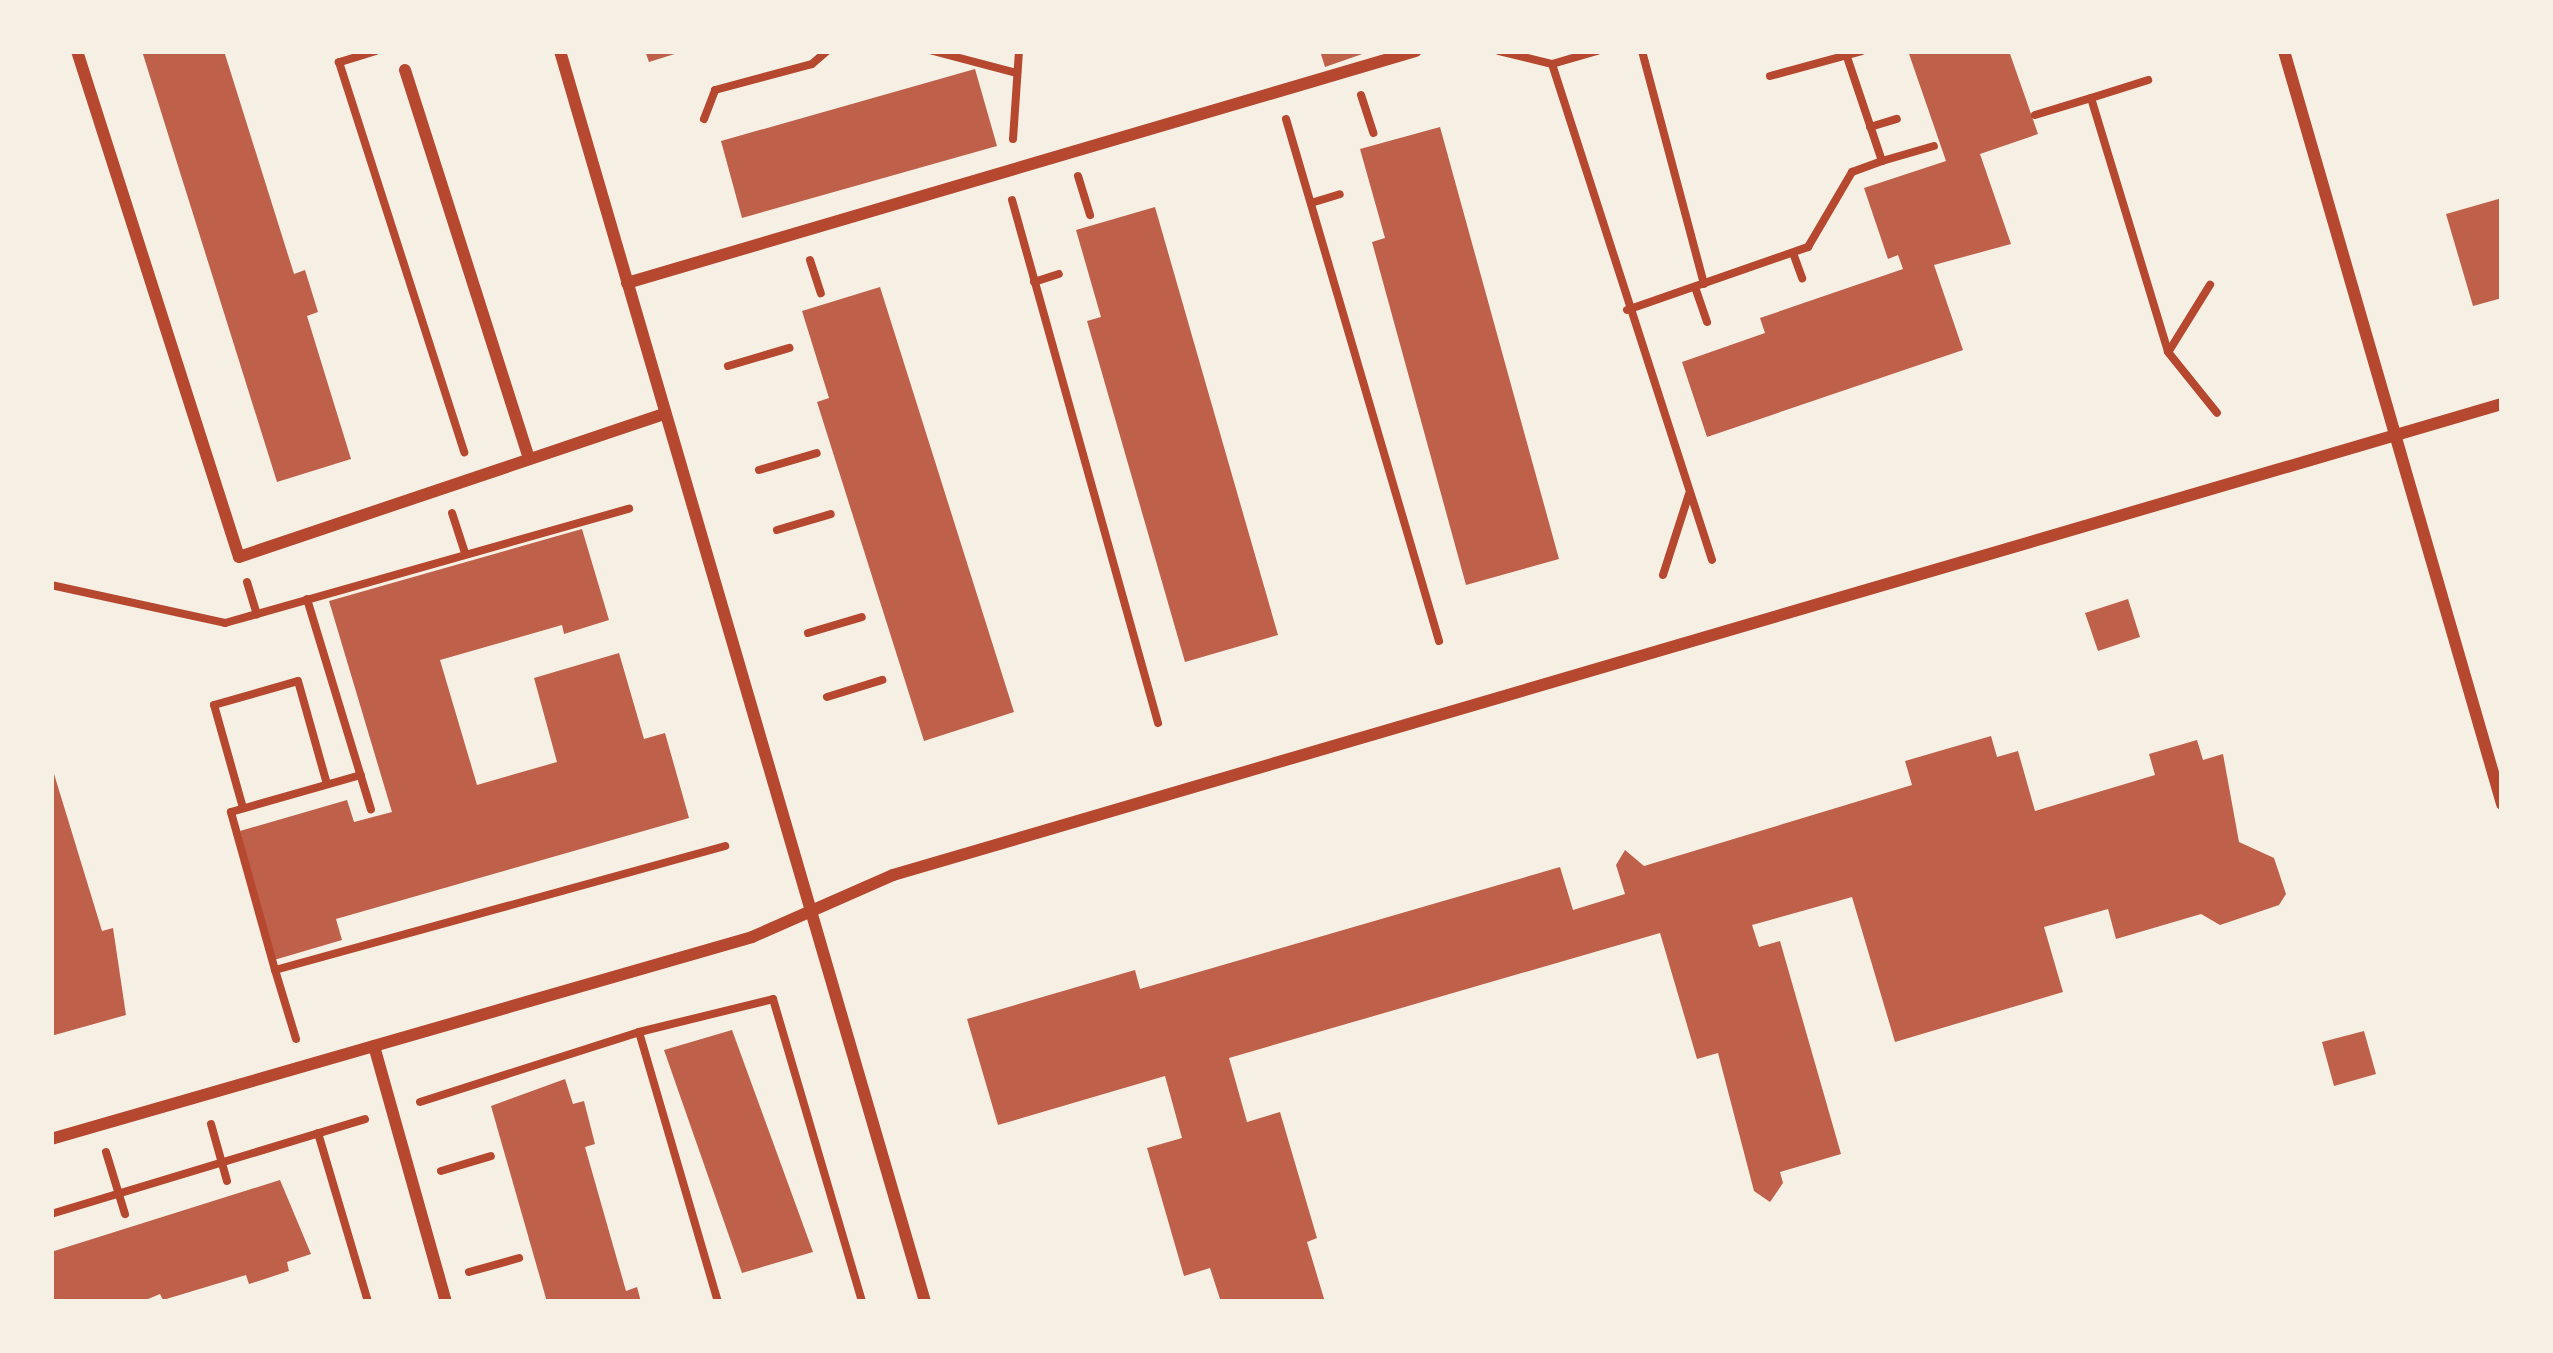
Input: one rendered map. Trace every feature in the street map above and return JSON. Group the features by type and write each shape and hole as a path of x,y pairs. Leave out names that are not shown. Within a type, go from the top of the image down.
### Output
{"street":[{"path":"77,51 239,557 665,414"},
{"path":"560,51 925,1302"},
{"path":"627,283 1416,51"},
{"path":"2284,51 2502,804"},
{"path":"405,70 529,458"},
{"path":"51,1139 752,937 893,875 2502,404"},
{"path":"374,1046 446,1302"}],"path":[{"path":"376,51 339,62 472,477"},
{"path":"704,119 715,90 812,64 827,51"},
{"path":"933,51 1017,73"},
{"path":"1019,51 1018,116 1005,175 1158,723"},
{"path":"1499,51 1552,64 1597,51"},
{"path":"1642,51 1708,322"},
{"path":"1769,76 1862,51"},
{"path":"1846,53 1882,161"},
{"path":"1552,64 1627,310 1712,560"},
{"path":"2035,115 2149,80"},
{"path":"1279,94 1439,641"},
{"path":"2091,98 2168,352 2217,413"},
{"path":"1870,127 1897,119"},
{"path":"1627,310 1808,247 1852,172 1934,146"},
{"path":"1311,202 1340,194"},
{"path":"1793,253 1802,278"},
{"path":"1034,281 1059,274"},
{"path":"2168,352 2210,285"},
{"path":"728,366 789,348"},
{"path":"759,470 817,453"},
{"path":"1663,575 1689,493"},
{"path":"51,585 225,623 629,508"},
{"path":"777,530 831,514"},
{"path":"307,599 371,809"},
{"path":"808,633 862,617"},
{"path":"827,697 882,680"},
{"path":"243,808 214,705 298,681 327,784"},
{"path":"291,1022 231,812 361,775"},
{"path":"275,970 725,847"},
{"path":"51,1214 639,1032 773,999 862,1302"},
{"path":"639,1032 718,1302"},
{"path":"202,1096 226,1180"},
{"path":"98,1125 125,1214"},
{"path":"318,1133 368,1302"},
{"path":"411,1180 491,1156"},
{"path":"440,1280 519,1258"}],"building":[{"path":"142,51 224,51 294,274 305,270 318,312 307,316 351,459 277,482"},
{"path":"645,51 681,51 681,52 649,62"},
{"path":"1320,51 1368,51 1368,52 1325,67"},
{"path":"1908,51 2009,51 2038,134 1980,154 2011,244 1934,265 1963,350 1707,437 1682,362 1765,333 1760,318 1903,269 1898,255 1888,259 1864,188 1946,161"},
{"path":"975,69 997,146 742,218 721,141"},
{"path":"1440,127 1559,559 1466,585 1372,242 1385,238 1360,149"},
{"path":"2502,198 2502,298 2473,306 2446,214"},
{"path":"1155,207 1278,635 1185,662 1087,321 1101,317 1076,230"},
{"path":"880,287 1014,712 924,741 817,402 829,398 802,311"},
{"path":"582,529 609,620 564,634 562,625 440,660 477,785 557,762 534,678 619,653 644,739 665,733 689,818 336,919 342,940 274,960 240,831 347,800 354,822 392,812 329,601"},
{"path":"2128,599 2140,637 2098,651 2085,613"},
{"path":"1991,736 1997,757 2018,751 2035,811 2155,775 2149,754 2197,740 2203,760 2223,754 2239,842 2274,858 2286,894 2279,905 2220,925 2201,914 2116,939 2108,909 2044,927 2063,992 1895,1042 1852,897 1752,925 1759,947 1780,941 1841,1154 1780,1172 1783,1183 1770,1202 1754,1191 1718,1053 1697,1059 1660,933 1229,1058 1247,1122 1280,1112 1317,1238 1307,1242 1325,1302 1221,1302 1210,1268 1184,1276 1147,1148 1182,1138 1165,1076 998,1125 967,1019 1135,970 1140,989 1560,867 1573,910 1625,894 1616,865 1625,850 1644,866 1912,785 1905,761"},
{"path":"51,764 102,931 113,928 126,1015 51,1036"},
{"path":"732,1030 813,1252 742,1273 664,1050"},
{"path":"2364,1031 2376,1074 2334,1086 2322,1042"},
{"path":"565,1079 573,1104 584,1101 595,1144 585,1147 626,1291 637,1287 641,1302 547,1302 491,1106"},
{"path":"280,1180 311,1254 287,1262 289,1271 249,1284 246,1275 163,1300 160,1294 141,1302 51,1302 51,1252"}]}
